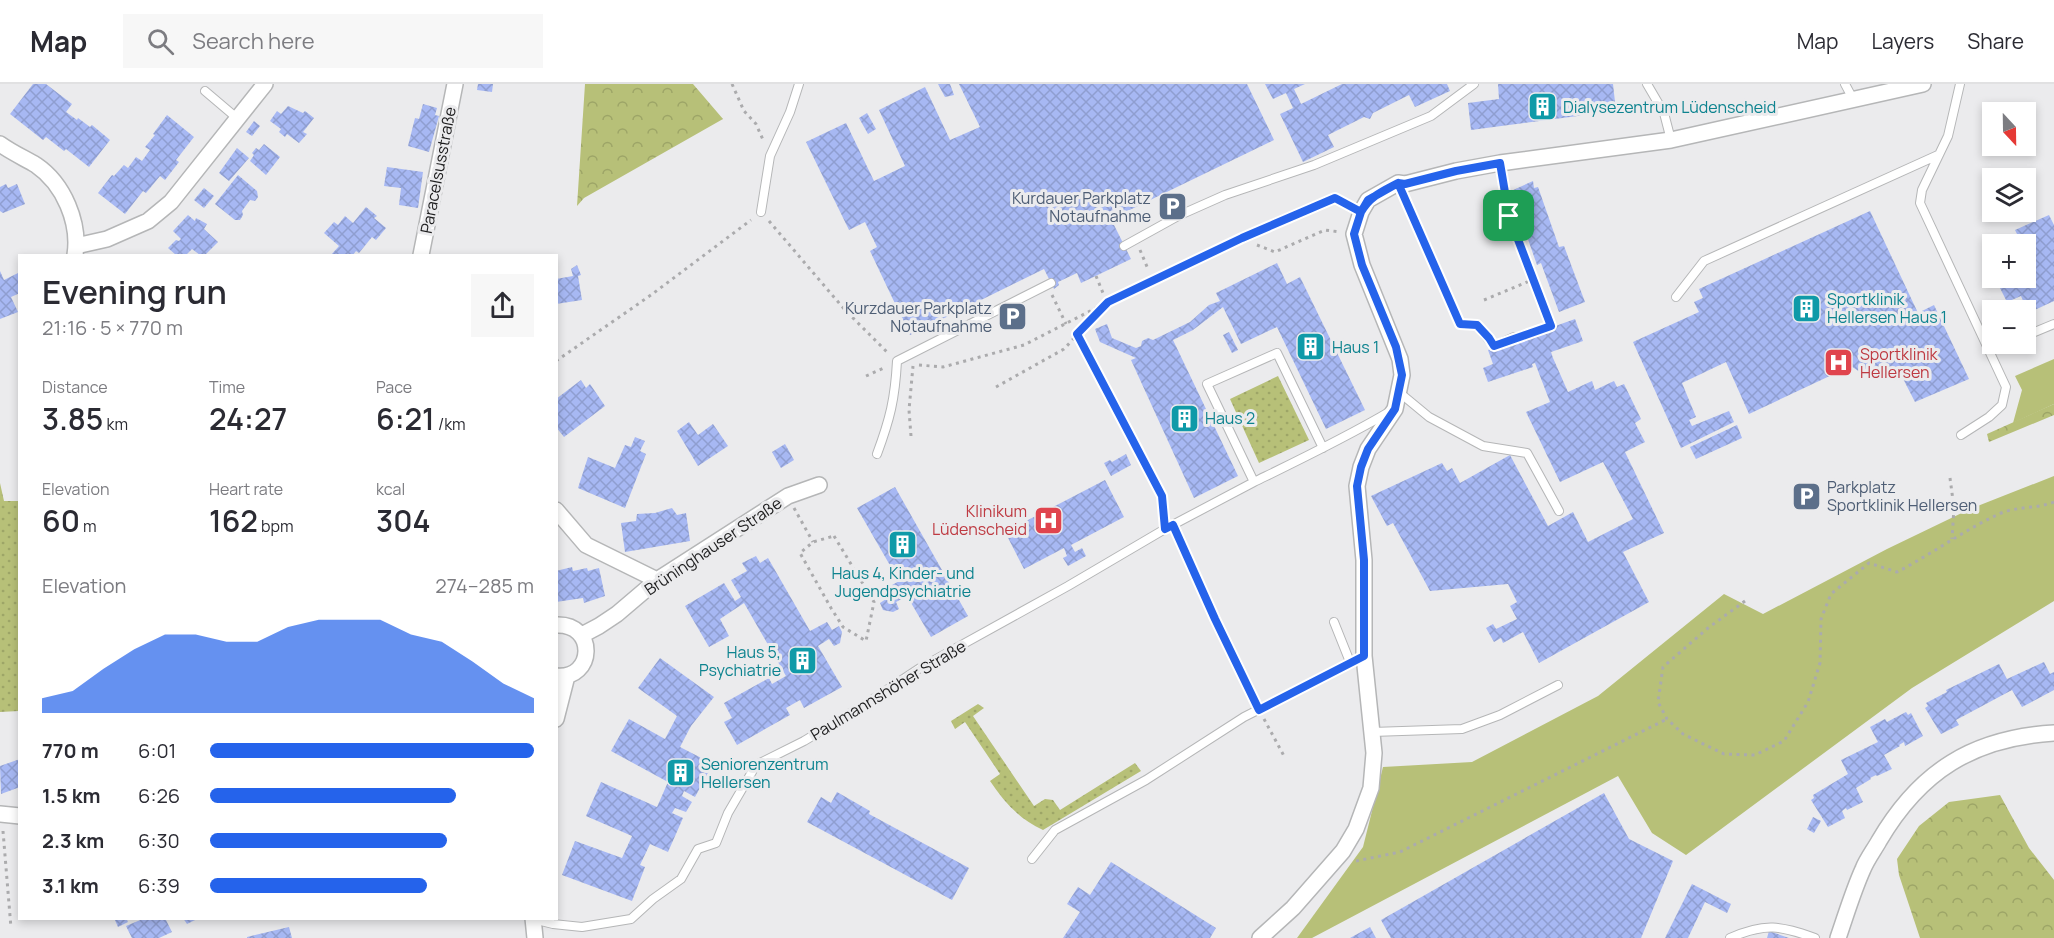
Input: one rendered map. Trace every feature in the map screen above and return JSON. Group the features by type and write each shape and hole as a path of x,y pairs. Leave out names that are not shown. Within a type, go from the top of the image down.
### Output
{"street":[{"path":"0,144 38,166 56,185 70,213 75,251 148,221 171,202 265,84"},
{"name":"Paracelsusstraße","path":"421,254 455,84"},
{"path":"1260,938 1293,908 1343,851 1356,829 1371,788 1374,753 1372,732 1357,659 1364,560 1357,486 1368,449 1395,409 1402,375 1400,359 1362,265 1354,234 1361,212 1368,200 1398,183 1405,184 1500,163 1671,140 1923,84"},
{"name":"Brüninghauser Straße","path":"582,635 617,614 657,579 788,496 819,485"},
{"path":"558,513 586,545 657,579"},
{"path":"558,625 570,626 582,635 587,647 585,660 578,670 562,676 558,705"},
{"path":"1838,938 1863,867 1892,818 1928,778 1958,758 1985,746 2024,735 2054,733"},
{"path":"1,814 18,816"},
{"path":"533,920 535,938"}],"lane":[{"path":"761,212 771,156 799,84"},
{"path":"1124,246 1180,215 1225,195 1314,165 1431,116 1474,84"},
{"path":"1647,84 1664,113 1671,140"},
{"path":"1845,84 1853,99"},
{"path":"1960,84 1947,136 1922,190 1920,203 1982,332"},
{"path":"205,91 238,119"},
{"path":"1676,297 1704,261 1938,155"},
{"path":"1398,183 1460,324 1477,325 1494,346 1514,338"},
{"path":"1108,302 1242,238 1335,198 1361,212"},
{"path":"877,454 890,418 897,361 1049,285"},
{"path":"2036,331 2054,324"},
{"path":"1254,482 1207,384 1277,353 1323,448"},
{"path":"1960,435 2002,405 2006,387 1992,354"},
{"path":"1400,393 1429,417 1484,446 1527,453 1558,512"},
{"name":"Paulmannshöher Straße","path":"540,920 582,927 631,919 653,899 681,879 698,849 716,843 728,813 756,765 804,741 867,704 920,668 1165,529 1395,409"},
{"path":"1032,858 1055,831 1146,780 1244,717 1357,659 1334,622"},
{"path":"1372,732 1462,729 1500,715 1558,685"},
{"path":"1730,938 1752,928 1768,926 1815,938"}],"path":[{"path":"732,84 744,111 756,124 771,156"},
{"path":"1500,163 1509,216 1551,326 1514,338"},
{"path":"558,360 651,295 761,212 845,310 897,361"},
{"path":"1242,238 1275,252 1325,230 1354,234"},
{"path":"1135,240 1153,279"},
{"path":"1096,276 1108,302"},
{"path":"1484,300 1533,280"},
{"path":"1049,285 1066,324"},
{"path":"866,376 897,361 943,367 1024,345 1108,302"},
{"path":"996,387 1064,348 1108,302"},
{"path":"1077,334 1162,496 1165,529"},
{"path":"911,436 909,410 914,363"},
{"path":"1950,478 1954,508 1952,539"},
{"path":"788,496 813,542"},
{"path":"1745,601 1708,628 1663,667 1658,702 1667,719 1683,734 1724,754 1755,755 1784,741 1808,702 1820,663 1821,619 1831,594 1869,563 1897,572 2002,512 2054,502"},
{"path":"1173,525 1215,619 1284,756"},
{"path":"834,536 874,602 867,640 843,627 800,554 813,542 834,536"},
{"path":"1328,869 1400,852 1667,719"},
{"path":"1,814 12,928"}],"green space":[{"path":"585,84 693,84 723,119 584,198 577,206"},
{"path":"2054,359 2054,404 2013,423 2022,390 2015,376"},
{"path":"1278,376 1309,440 1259,463 1230,399"},
{"path":"2054,404 2054,415 1989,442 1987,434"},
{"path":"2054,476 2054,601 1912,688 1686,855 1652,833 1618,776 1312,938 1297,938 1363,847 1383,767 1472,762 1598,696 1724,594 1763,614 1887,549 1970,509"},
{"path":"0,483 4,501 18,501 18,711 0,712"},
{"path":"978,704 984,708 973,716 1034,806 1045,799 1053,800 1060,810 1135,763 1141,771 1043,830 1020,816 995,789 990,781 1000,774 965,722 955,729 951,721"},
{"path":"2000,795 2029,848 2054,880 2054,938 1920,938 1899,875 1897,859 1919,826 1949,802"}],"building":[{"path":"33,84 46,84 72,104 66,112 90,127 92,125 110,140 89,167 46,137 43,140 10,114"},
{"path":"478,84 493,84 492,92 477,90"},
{"path":"938,84 950,84 954,95 945,97"},
{"path":"959,84 1247,84 1274,140 1111,219 1131,259 1081,283 1077,273 1058,282 1059,285 1054,289 1044,269 910,335 870,251 877,247 865,222 849,230 806,142 846,123 874,181 905,166 879,110 925,87 950,140 980,127"},
{"path":"1265,84 1305,84 1294,89 1301,104 1342,84 1447,84 1450,91 1415,107 1409,95 1373,113 1370,119 1364,117 1328,135 1334,147 1303,162 1280,114 1293,108 1286,93 1273,99"},
{"name":"Dialysezentrum Lüdenscheid","path":"1498,84 1613,84 1616,111 1471,130 1468,103 1499,99"},
{"path":"423,104 437,108 435,115 439,116 429,152 408,146 415,118 419,119"},
{"path":"288,106 303,113 305,111 314,118 303,132 307,134 299,143 287,134 285,137 279,132 281,129 270,121 277,111 281,114"},
{"path":"867,113 876,129 868,134 859,118"},
{"path":"167,115 194,137 176,160 179,162 165,180 160,176 146,193 143,191 125,214 98,193 112,175 114,176 124,165 128,168 136,157 142,161 150,150 145,147"},
{"path":"254,121 260,126 252,136 246,132"},
{"path":"264,144 280,157 266,175 250,161 256,148 259,150"},
{"path":"237,148 249,158 229,181 219,173"},
{"path":"387,167 423,172 418,208 399,205 401,188 384,186"},
{"path":"238,175 257,191 258,197 255,201 250,200 242,211 243,215 240,220 235,220 215,204"},
{"path":"1533,181 1534,188 1538,187 1559,247 1564,246 1585,302 1559,312 1541,263 1537,265 1511,191"},
{"path":"6,184 8,188 17,184 25,204 3,213 0,211 0,187"},
{"path":"204,188 214,196 204,208 194,200"},
{"path":"366,207 386,228 376,240 372,237 359,253 356,251 354,254 332,254 339,246 324,233 334,222 338,225 345,216 353,223"},
{"name":"Sportklinik Hellersen Haus 1","path":"1870,211 1918,313 1934,305 1969,379 1915,402 1897,367 1870,379 1851,366 1749,414 1726,362 1682,383 1696,417 1689,420 1692,426 1729,411 1734,422 1681,448 1633,342 1699,312 1694,302 1703,298 1699,289"},
{"path":"188,215 195,221 196,218 207,224 204,229 218,242 206,254 199,254 192,249 187,254 175,254 168,248 176,240 181,239 173,231"},
{"path":"2049,215 2054,225 2054,301 2036,309 2036,300 2023,300 2021,296 2006,300 2000,288 2036,288 2036,234 2017,234 2015,230"},
{"path":"1277,263 1287,284 1300,277 1365,410 1326,429 1277,327 1241,344 1223,307 1193,330 1173,340 1238,476 1194,498 1131,360 1136,358 1100,342 1095,329 1107,324 1112,338 1136,348 1148,338 1153,340 1190,322 1209,305 1220,301 1216,293"},
{"path":"577,265 581,275 578,276 582,300 558,304 558,279 573,276 571,269"},
{"path":"0,271 4,280 18,273 18,294 11,297 18,312 0,319"},
{"path":"1575,319 1583,341 1551,352 1553,358 1568,392 1592,381 1595,390 1614,381 1617,387 1624,384 1641,419 1635,423 1645,442 1625,452 1664,533 1623,552 1649,602 1539,663 1523,632 1503,643 1501,638 1494,642 1486,628 1493,624 1496,629 1517,619 1510,606 1517,602 1508,584 1430,591 1393,523 1387,526 1371,496 1442,463 1447,471 1452,468 1460,483 1510,455 1548,526 1573,512 1588,542 1633,519 1603,462 1560,482 1526,412 1550,402 1535,363 1532,364 1533,367 1488,382 1483,368 1493,364 1488,350"},
{"path":"1229,332 1238,350 1232,353 1223,335"},
{"path":"581,380 586,388 590,384 605,406 564,437 558,430 558,397"},
{"path":"689,422 698,435 713,424 728,446 698,466 677,431"},
{"path":"1737,425 1742,438 1696,459 1690,447"},
{"path":"635,437 645,441 640,451 646,454 625,508 578,488 588,457 615,468 625,445 631,447"},
{"path":"785,444 794,460 781,468 772,452"},
{"path":"1126,454 1131,465 1111,476 1104,463 1110,460 1112,462"},
{"path":"1105,480 1124,517 1071,545 1075,552 1082,548 1086,556 1068,566 1063,558 1067,556 1064,548 1024,569 1005,532"},
{"name":"Haus 4, Kinder- und Jugendpsychiatrie","path":"895,487 968,616 931,637 907,596 896,602 899,609 893,612 883,610 880,603 886,599 882,591 899,581 857,508"},
{"path":"672,508 677,515 686,513 690,541 625,552 621,523 636,521 637,514 655,513"},
{"name":"Haus 5, Psychiatrie","path":"756,556 760,563 768,558 810,631 827,622 832,630 839,626 842,632 840,643 834,646 829,639 818,646 842,687 804,708 800,700 786,708 790,715 737,745 724,722 732,718 724,703 769,678 772,684 786,676 744,603 720,619 729,636 709,647 685,606 724,583 735,601 741,597 731,580 747,571 742,563"},
{"path":"572,567 573,571 599,568 605,596 584,603 583,598 558,602 558,570"},
{"name":"Seniorenzentrum Hellersen","path":"660,658 714,697 691,726 680,747 713,764 695,797 684,791 682,796 692,802 686,812 675,808 672,813 683,818 668,852 650,844 640,865 645,867 632,901 562,875 575,841 622,858 632,836 586,816 601,782 657,807 668,782 611,751 629,719 665,739 677,716 638,688"},
{"path":"2044,662 2050,674 2054,672 2054,690 2022,707 2012,690 1956,720 1959,725 1941,734 1925,708 1928,706 1926,703 1947,692 1946,690 1999,664 2007,679"},
{"path":"1906,712 1908,715 1911,713 1923,736 1905,746 1904,742 1884,755 1892,769 1870,778 1856,788 1863,802 1847,810 1846,808 1842,811 1845,818 1828,827 1811,800 1814,798 1813,795 1848,774 1841,760 1878,742 1870,727 1885,719 1887,722"},
{"path":"18,760 18,788 1,794 0,766"},
{"path":"837,792 870,811 869,814 969,868 952,900 807,822 821,797 831,803"},
{"path":"1604,793 1629,839 1673,861 1641,938 1391,938 1381,920"},
{"path":"1813,817 1821,821 1814,833 1807,829"},
{"path":"1111,862 1216,928 1210,938 1063,938 1080,912 1067,904 1078,887 1090,895"},
{"path":"1692,884 1731,904 1727,913 1705,902 1688,938 1665,938"},
{"path":"115,920 127,920 128,922 118,927"},
{"path":"140,920 166,920 172,932 159,938 132,938 126,926"},
{"path":"289,927 292,938 247,938 247,937"},
{"path":"1370,927 1376,938 1350,938"},
{"path":"1769,931 1789,938 1767,938"}],"place":[{"name":"Dialysezentrum Lüdenscheid","path":"1542,107"},
{"name":"Kurdauer Parkplatz Notaufnahme","path":"1172,207"},
{"name":"Sportklinik Hellersen Haus 1","path":"1806,308"},
{"name":"Kurzdauer Parkplatz Notaufnahme","path":"1013,317"},
{"name":"Haus 1","path":"1311,347"},
{"name":"Sportklinik Hellersen","path":"1839,363"},
{"name":"Haus 2","path":"1184,418"},
{"name":"Parkplatz Sportklinik Hellersen","path":"1806,496"},
{"name":"Klinikum Lüdenscheid","path":"1048,520"},
{"name":"Haus 4, Kinder- und Jugendpsychiatrie","path":"903,545"},
{"name":"Haus 5, Psychiatrie","path":"802,661"},
{"name":"Seniorenzentrum Hellersen","path":"680,773"}],"route":[{"path":"1509,216 1500,163 1405,184 1398,183 1368,200 1361,212 1354,234 1362,265 1396,347 1402,375 1395,409 1368,449 1357,486 1364,560 1364,656 1259,710 1173,525 1165,529 1162,496 1077,334 1108,302 1153,279 1335,198 1361,212 1368,200 1378,194 1398,183 1460,324 1477,325 1494,346 1551,326 1509,216"}]}
